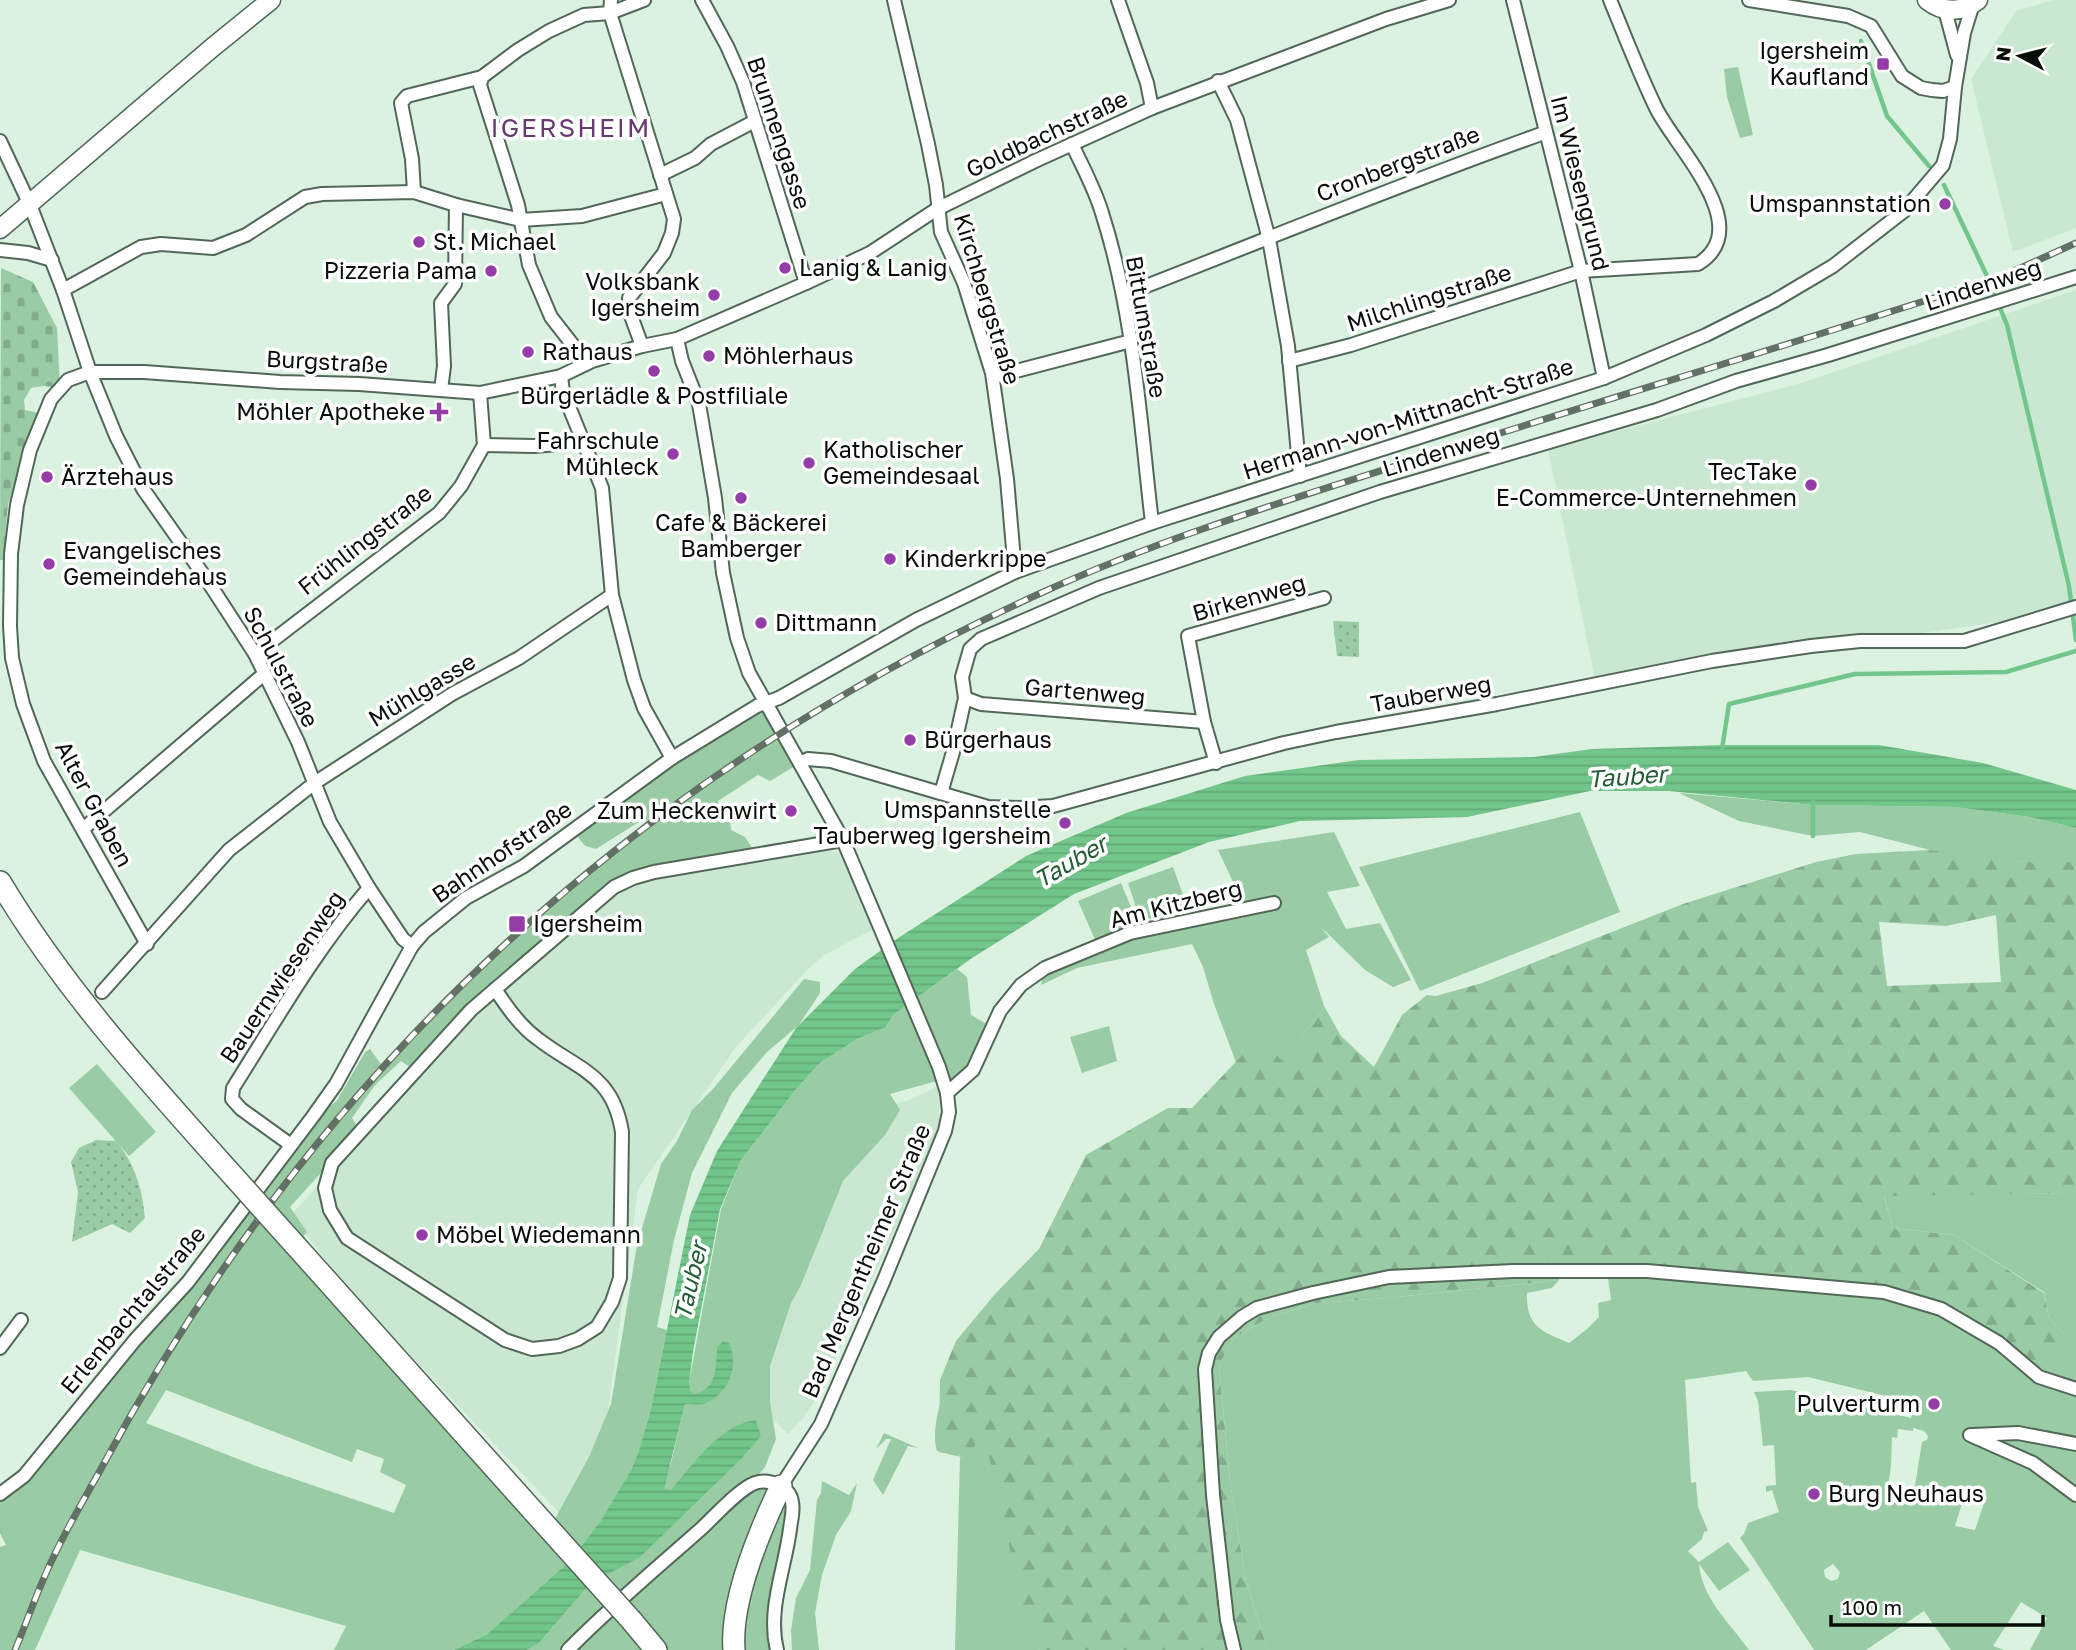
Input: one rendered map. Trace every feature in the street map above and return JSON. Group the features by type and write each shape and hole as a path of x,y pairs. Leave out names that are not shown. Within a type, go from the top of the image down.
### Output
{"main road":[{"path":"0,229 271,0"},
{"path":"1927,0 1945,10 1955,10 1976,2"},
{"path":"0,882 43,948 93,1016 656,1650"},
{"path":"734,1650 738,1605 760,1531 781,1486"}],"street":[{"path":"414,192 412,159 401,103 407,96 482,77 549,31 584,15 644,0"},
{"name":"Brunnengasse","path":"702,0 743,82 806,283"},
{"name":"Kirchbergstraße","path":"894,0 928,144 941,232 964,283 993,377 1016,572"},
{"path":"1118,0 1147,83 1152,108"},
{"name":"Goldbachstraße","path":"642,346 677,339 806,283 870,253 937,209 1152,108 1386,19 1449,0"},
{"name":"Im Wiesengrund","path":"1513,0 1581,271 1604,377"},
{"name":"Milchlingstraße","path":"1289,361 1351,345 1581,271 1698,264 1710,257 1716,244 1719,225 1716,204 1686,152 1657,112 1610,0"},
{"path":"1749,0 1848,16 1871,26 1902,76 1921,88 1944,91 1955,87"},
{"name":"Hermann-von-Mittnacht-Straße","path":"765,703 779,698 916,620 1016,572 1152,523 1604,377 1682,345 1774,301 1833,266 1904,211 1943,165 1951,138 1955,87 1964,33 1976,2"},
{"path":"610,7 674,219 673,233 664,253 629,298 630,313 642,346"},
{"name":"Hermann-von-Mittnacht-Straße","path":"1945,10 1956,45 1959,69"},
{"path":"482,77 480,85 516,175 529,265 551,317 587,363"},
{"path":"1218,81 1237,120 1269,239 1289,361 1300,476"},
{"path":"660,175 695,158 711,144 755,121"},
{"name":"Cronbergstraße","path":"1123,295 1269,239 1311,219 1545,133"},
{"name":"Schulstraße","path":"0,141 30,205 116,436 143,489 255,654 316,782 330,822 369,888 403,939 412,946"},
{"name":"Bittumstraße","path":"1073,144 1102,211 1123,295 1131,341 1152,523"},
{"path":"63,290 141,247 161,244 213,248 246,234 305,197 322,194 414,192 521,220 582,216 666,194"},
{"path":"441,390 444,366 441,303 455,284 456,205"},
{"path":"0,250 28,253 51,260"},
{"name":"Lindenweg","path":"941,793 965,698 962,677 970,649 981,639 1099,588 1380,492 1632,418 1737,381 2076,277"},
{"name":"Bad Mergentheimer Straße","path":"677,339 699,404 715,498 723,573 737,638 749,673 843,840 939,1067 947,1093 949,1112 945,1131 895,1254 821,1424 781,1486"},
{"path":"993,377 1131,341"},
{"name":"Burgstraße","path":"90,372 144,372 480,393 561,376 587,363 642,346"},
{"name":"Alter Graben","path":"90,372 68,380 51,398 30,450 17,505 12,544 12,658 23,704 44,761 147,944"},
{"path":"561,376 563,392 602,488 612,595 634,680 645,708 672,758"},
{"path":"480,393 484,445 534,446 584,442"},
{"name":"Frühlingstraße","path":"255,654 439,513 461,486 484,445"},
{"name":"Mühlgasse","path":"102,992 229,850 316,782 452,694 519,658 612,595"},
{"name":"Birkenweg","path":"1216,763 1203,722 1188,636 1324,598"},
{"name":"Tauberweg","path":"800,763 808,759 831,761 988,807 1053,806 1284,743 1336,732 1497,704 1712,661 1860,641 1964,641 2076,607"},
{"path":"83,829 264,674"},
{"name":"Gartenweg","path":"965,698 981,704 1203,722"},
{"name":"Bahnhofstraße","path":"291,1146 337,1084 412,946 424,932 466,898 524,866 672,758 765,703"},
{"path":"495,989 508,1009 538,1039 594,1076 604,1086 619,1111 622,1132 620,1278 612,1301 597,1326 578,1339 559,1346 532,1349 505,1340 348,1238 330,1210 325,1188 332,1163 471,1010 495,989 596,901 614,887 633,878 843,840"},
{"name":"Bauernwiesenweg","path":"291,1146 242,1109 232,1099 233,1088 311,965 348,912 369,888"},
{"name":"Am Kitzberg","path":"947,1093 973,1070 1000,1011 1021,985 1045,968 1129,933 1274,903"},
{"name":"Erlenbachtalstraße","path":"0,1494 24,1476 135,1340 188,1282 291,1146"},
{"path":"1234,1650 1227,1620 1213,1495 1205,1369 1209,1353 1219,1338 1242,1317 1257,1308 1389,1277 1513,1271 1647,1271 1884,1292 1941,1309 1999,1343 2039,1377 2076,1389"},
{"path":"0,1348 21,1320"},
{"path":"2076,1444 2018,1433 1970,1435 2033,1463 2076,1495"},
{"path":"568,1650 589,1628 751,1484 764,1480 781,1486 792,1498 793,1507 787,1558 775,1604 773,1626 777,1650"}],"shaded area":[{"path":"2054,0 2076,0 2076,228 2013,252 1971,79 2016,11"},
{"path":"2076,290 2076,611 1595,680 1548,449 1798,384"},
{"path":"828,850 840,853 872,930 824,955 736,1047 638,1189 605,1434 564,1518 350,1291 291,1215 472,1018 539,956 618,892 656,879"},
{"path":"940,1085 939,1124 916,1184 821,1391 804,1417 788,1434 773,1419 765,1395 764,1374 816,1223 883,1106 907,1101"}],"green space":[{"path":"1738,67 1753,135 1740,138 1727,97 1724,69"},
{"path":"1,268 33,282 57,328 60,388 31,388 24,400 25,410 44,414 8,504 3,560 0,560"},
{"path":"1333,621 1359,622 1359,657 1337,656"},
{"path":"765,703 800,763 770,781 758,775 718,801 722,816 730,819 731,830 745,837 756,854 614,887 414,1070 401,1061 375,1085 352,1118 360,1130 290,1207 307,1232 296,1245 534,1512 540,1537 556,1517 589,1457 611,1404 637,1245 661,1164 677,1141 692,1110 713,1089 804,979 820,982 820,993 799,1025 767,1052 732,1093 692,1173 674,1240 657,1327 667,1330 651,1409 631,1470 601,1520 570,1561 487,1634 454,1650 334,1650 346,1626 80,1550 35,1650 0,1650 0,1547 6,1545 0,1533 0,1494 135,1340 314,1115 336,1102 365,1052 370,1049 383,1067 436,1009 504,943 646,825 642,820 596,849 585,846 572,830","holes":["166,1390 352,1462 357,1449 384,1459 380,1472 406,1485 394,1513 256,1466 146,1423"]},
{"path":"1679,793 1813,805 1955,807 2030,817 2076,828 2076,862 2026,862 1968,856 1930,850 1860,832 1813,836 1739,821"},
{"path":"1580,812 1620,912 1420,991 1359,867"},
{"path":"1334,832 1360,886 1327,892 1346,929 1380,923 1411,980 1393,987 1365,970 1321,927 1329,937 1306,950 1324,1006 1315,1022 1301,1034 1307,1051 1285,1063 1247,1051 1236,1062 1203,967 1192,944 1077,968 1041,985 1045,968 1130,933 1245,907 1218,850"},
{"path":"1930,850 2026,862 2076,862 2076,1193 1884,1196 1893,1228 1954,1235 2044,1293 2049,1318 2064,1334 2059,1365 2016,1357 1941,1309 1884,1292 1561,1271 1559,1280 1316,1303 1270,1317 1233,1339 1219,1365 1230,1482 1246,1582 1268,1650 1039,1650 1021,1599 983,1429 970,1456 961,1457 939,1452 940,1380 956,1341 995,1294 1039,1249 1086,1155 1168,1108 1192,1108 1246,1051 1270,1049 1285,1063 1306,1051 1301,1034 1315,1022 1324,1006 1341,1036 1374,1067 1402,1015 1427,995 1436,996 1482,983 1683,904 1816,862 1856,854","holes":["1996,915 2001,982 1887,986 1879,922 1946,926"]},
{"path":"1173,867 1187,906 1141,922 1128,883"},
{"path":"1121,883 1138,924 1096,942 1078,901"},
{"path":"957,969 967,977 971,1015 992,1027 973,1070 947,1093 937,1081 890,1094 900,1110 885,1135 843,1181 801,1285 791,1303 770,1366 770,1402 776,1439 765,1467 752,1483 764,1480 792,1498 775,1604 777,1650 527,1650 539,1643 591,1583 661,1470 670,1467 685,1404 721,1209 741,1160 820,1063 857,1039 886,1027 893,1015"},
{"path":"1109,1026 1117,1061 1082,1073 1070,1037"},
{"path":"97,1064 156,1132 129,1156 69,1088"},
{"path":"96,1140 116,1141 123,1150 136,1177 145,1218 130,1233 112,1224 72,1242 78,1192 71,1162 79,1148"},
{"path":"2076,1193 2076,1650 2030,1650 2047,1618 2021,1602 1993,1646 2004,1650 1951,1650 1924,1611 1866,1650 1814,1650 1740,1538 1748,1523 1779,1512 1772,1490 1766,1492 1766,1486 1776,1485 1774,1445 1763,1446 1758,1401 1754,1392 1791,1390 1911,1418 1915,1403 1808,1377 1753,1381 1746,1371 1685,1380 1691,1483 1696,1482 1698,1507 1708,1531 1704,1532 1702,1539 1688,1551 1699,1562 1728,1542 1750,1570 1719,1591 1699,1564 1701,1577 1711,1599 1749,1650 1268,1650 1246,1582 1230,1482 1219,1364 1233,1339 1270,1317 1316,1303 1559,1280 1552,1288 1527,1293 1527,1304 1532,1321 1537,1326 1569,1343 1599,1317 1598,1303 1611,1300 1607,1271 1884,1292 2064,1334 2049,1318 2044,1292 1954,1235 1893,1228 1884,1195","holes":["1913,1428 1924,1431 1928,1436 1927,1440 1922,1442 1912,1504 1886,1501 1892,1437 1897,1438 1898,1429 1913,1431","1977,1495 1986,1497 1975,1530 1955,1526 1964,1497 1975,1500","1833,1564 1840,1572 1838,1579 1831,1581 1825,1577 1824,1570"]},
{"path":"964,1341 1039,1650 955,1650 960,1457 966,1458 937,1451 935,1439 938,1411"},
{"path":"884,1433 918,1448 908,1446 883,1495 873,1480 891,1439 886,1439 876,1449"},
{"path":"822,1481 849,1495 857,1483 851,1511 836,1535 822,1575 815,1613 819,1650 792,1650 791,1630 796,1598 810,1570 817,1500"}],"water":[{"name":"Tauber","path":"1724,745 1879,745 1983,763 2076,790 2076,828 2030,817 1955,807 1813,805 1669,791 1590,791 1467,817 1300,821 1209,842 1074,894 972,958 893,1015 886,1027 857,1039 820,1063 741,1160 720,1209 693,1352 690,1391 694,1394 702,1392 711,1383 717,1348 723,1341 729,1343 732,1352 730,1379 712,1400 703,1404 685,1404 664,1489 671,1490 708,1447 731,1429 756,1420 761,1436 741,1459 640,1557 591,1583 539,1643 527,1650 454,1650 487,1634 570,1561 601,1520 638,1453 651,1409 690,1215 717,1151 796,1028 855,969 898,938 1026,856 1126,813 1245,776 1359,760 1534,757 1592,749"}],"waterway":[{"path":"1861,41 1887,116 1929,166"},
{"path":"1944,185 2007,325 2069,586 2076,640"},
{"path":"1722,749 1729,704 1855,674 2006,672 2076,651"},
{"path":"1813,802 1813,836"}],"railway":[{"path":"15,1650 49,1567 102,1467 187,1323 281,1189 385,1065 498,951 620,847 751,752 892,668 1041,593 1135,554 1230,519 2005,275 2076,243"}],"place":[{"name":"Igersheim Kaufland","path":"1883,64"},
{"name":"Umspannstation","path":"1945,204"},
{"name":"St. Michael","path":"419,242"},
{"name":"Lanig & Lanig","path":"785,268"},
{"name":"Pizzeria Pama","path":"491,271"},
{"name":"Volksbank Igersheim","path":"714,295"},
{"name":"Rathaus","path":"528,352"},
{"name":"Möhlerhaus","path":"709,356"},
{"name":"Bürgerlädle & Postfiliale","path":"654,371"},
{"name":"Möhler Apotheke","path":"439,412"},
{"name":"Fahrschule Mühleck","path":"673,454"},
{"name":"Katholischer Gemeindesaal","path":"809,463"},
{"name":"Ärztehaus","path":"47,477"},
{"name":"TecTake E-Commerce-Unternehmen","path":"1811,485"},
{"name":"Cafe & Bäckerei Bamberger","path":"741,498"},
{"name":"Kinderkrippe","path":"890,559"},
{"name":"Evangelisches Gemeindehaus","path":"49,564"},
{"name":"Dittmann","path":"761,623"},
{"name":"Bürgerhaus","path":"910,740"},
{"name":"Zum Heckenwirt","path":"791,811"},
{"name":"Umspannstelle Tauberweg Igersheim","path":"1065,823"},
{"name":"Igersheim","path":"517,924"},
{"name":"Möbel Wiedemann","path":"422,1235"},
{"name":"Pulverturm","path":"1934,1404"},
{"name":"Burg Neuhaus","path":"1814,1494"}],"district":[{"name":"IGERSHEIM","path":"571,128"}]}
